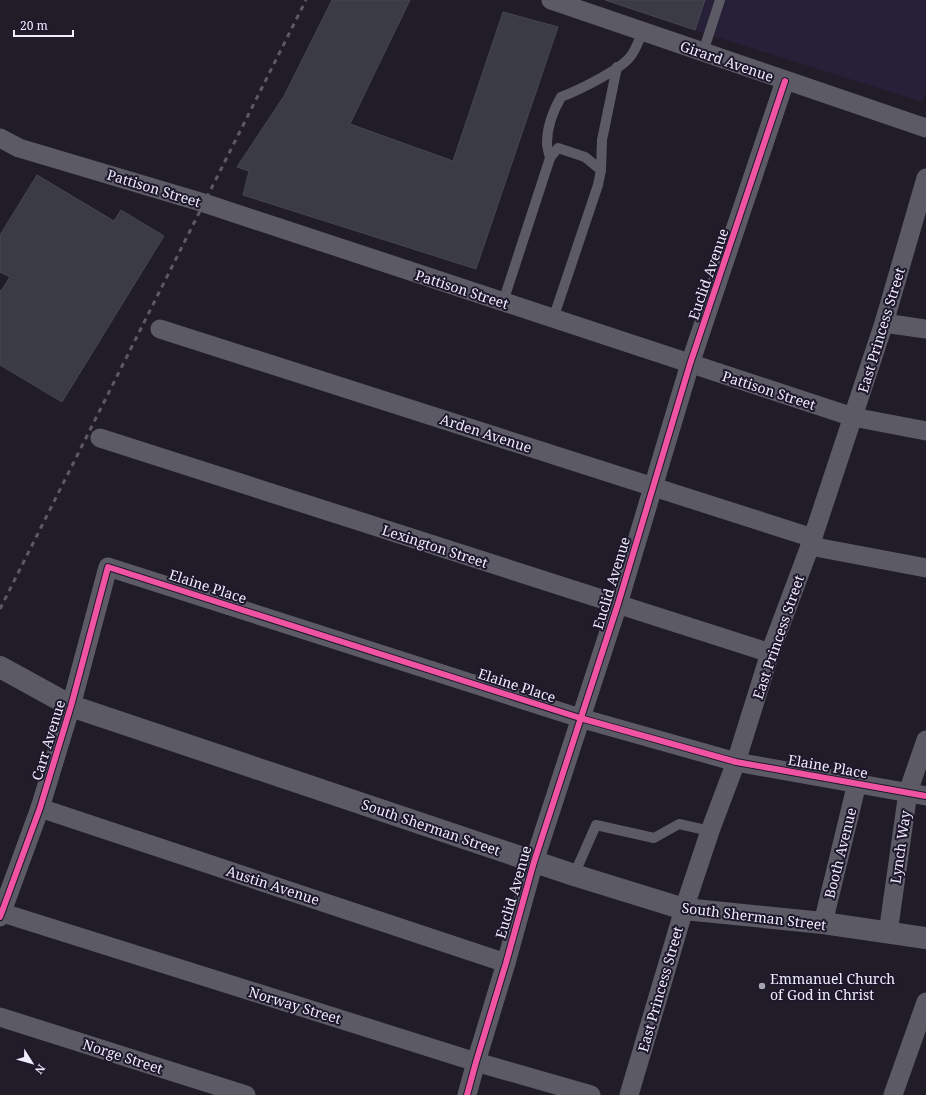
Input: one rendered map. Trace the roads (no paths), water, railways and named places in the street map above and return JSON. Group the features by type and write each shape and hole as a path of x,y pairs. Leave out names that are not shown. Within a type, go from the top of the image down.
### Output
{"main road":[{"name":"South Sherman Street","path":"0,667 70,706 534,862 684,909 823,923 926,938"}],"street":[{"name":"Girard Avenue","path":"551,0 926,128"},
{"name":"Euclid Avenue","path":"468,1095 476,1062 506,963 534,862 618,604 690,364 785,81"},
{"name":"Pattison Street","path":"0,138 19,148 204,203 853,417 926,431"},
{"name":"East Princess Street","path":"629,1095 684,909 736,762 770,653 812,542 884,323 926,178"},
{"path":"884,323 926,329"},
{"name":"Arden Avenue","path":"160,329 653,486 812,542 926,568"},
{"name":"Lexington Street","path":"100,438 770,653"},
{"name":"Carr Avenue","path":"0,914 40,808 108,567"},
{"name":"Elaine Place","path":"108,567 580,718 736,762 926,796"},
{"name":"Lynch Way","path":"888,933 908,792 926,740"},
{"name":"Booth Avenue","path":"823,923 857,783"},
{"name":"Austin Avenue","path":"40,808 506,963"},
{"name":"Norway Street","path":"0,914 476,1062 591,1095"},
{"path":"894,1095 926,1002"},
{"name":"Norge Street","path":"0,1017 246,1095"}],"lane":[{"path":"703,52 720,0"},
{"path":"550,158 546,144 548,131 554,110 560,97 577,91 617,67 630,57 642,32"},
{"path":"553,319 598,185 601,170 602,140 617,67"},
{"path":"502,302 550,158 558,148 585,157 601,170"},
{"path":"574,875 596,825 654,838 680,824 710,832"}],"railway":[{"path":"0,609 306,0"}],"place":[{"name":"Emmanuel Church of God in Christ","path":"762,986"}]}
